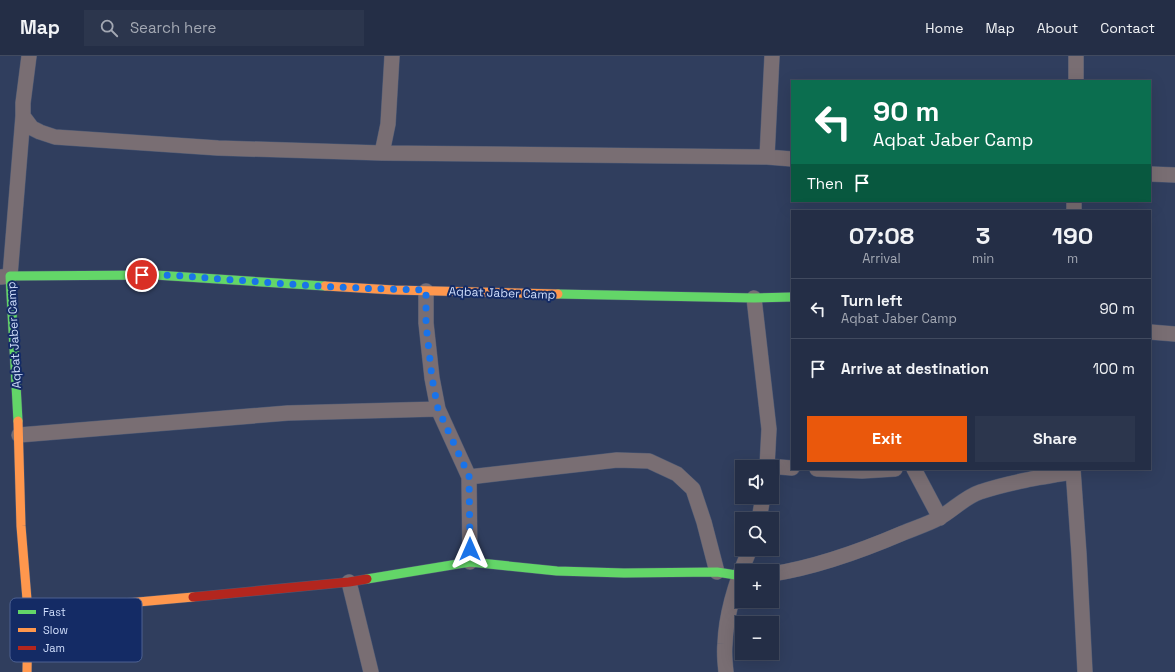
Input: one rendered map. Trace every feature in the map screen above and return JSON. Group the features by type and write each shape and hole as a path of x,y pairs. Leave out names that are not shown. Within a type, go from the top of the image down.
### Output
{"street":[{"path":"5,276 29,56"},
{"path":"382,153 388,124 392,56"},
{"path":"767,157 772,56"},
{"path":"1076,56 1076,80"},
{"path":"23,116 32,128 55,137 218,148 382,153 767,157 791,159"},
{"path":"1151,174 1175,175"},
{"name":"Aqbat Jaber Camp","path":"27,598 21,526 19,435 5,276 155,275 379,289 489,293 754,298 791,297"},
{"path":"426,290 426,324 432,378 438,409 469,476 470,562"},
{"path":"754,298 769,429 767,460"},
{"path":"1151,332 1175,334"},
{"path":"19,435 288,413 438,409"},
{"path":"469,476 617,460 649,461 677,474 693,489 704,522 717,572"},
{"path":"779,467 791,468"},
{"path":"840,470 878,470"},
{"path":"915,470 940,518"},
{"path":"779,573 840,557 876,544 940,518 958,505 979,493 1002,485 1073,471 1085,672"},
{"path":"142,601 349,582 470,562 557,571 624,573 717,572 735,575"},
{"path":"349,582 371,672"},
{"path":"726,672 725,644 728,618 735,594"},
{"name":"Aqbat Jaber Camp","path":"27,662 27,672"}],"traffic: fast":[{"path":"18,421 10,276 155,275 325,286"},
{"path":"558,294 754,298 791,297"},
{"path":"367,579 470,562 557,571 624,573 717,572 735,575"}],"traffic: slow":[{"path":"325,286 394,290 558,294"},
{"path":"18,421 21,526 27,598"},
{"path":"142,602 193,597"},
{"path":"27,662 27,672"}],"traffic: jam":[{"path":"193,597 367,579"}],"route":[{"path":"142,275 186,276 394,290 426,290 426,324 432,378 438,409 469,476 470,549"}]}
